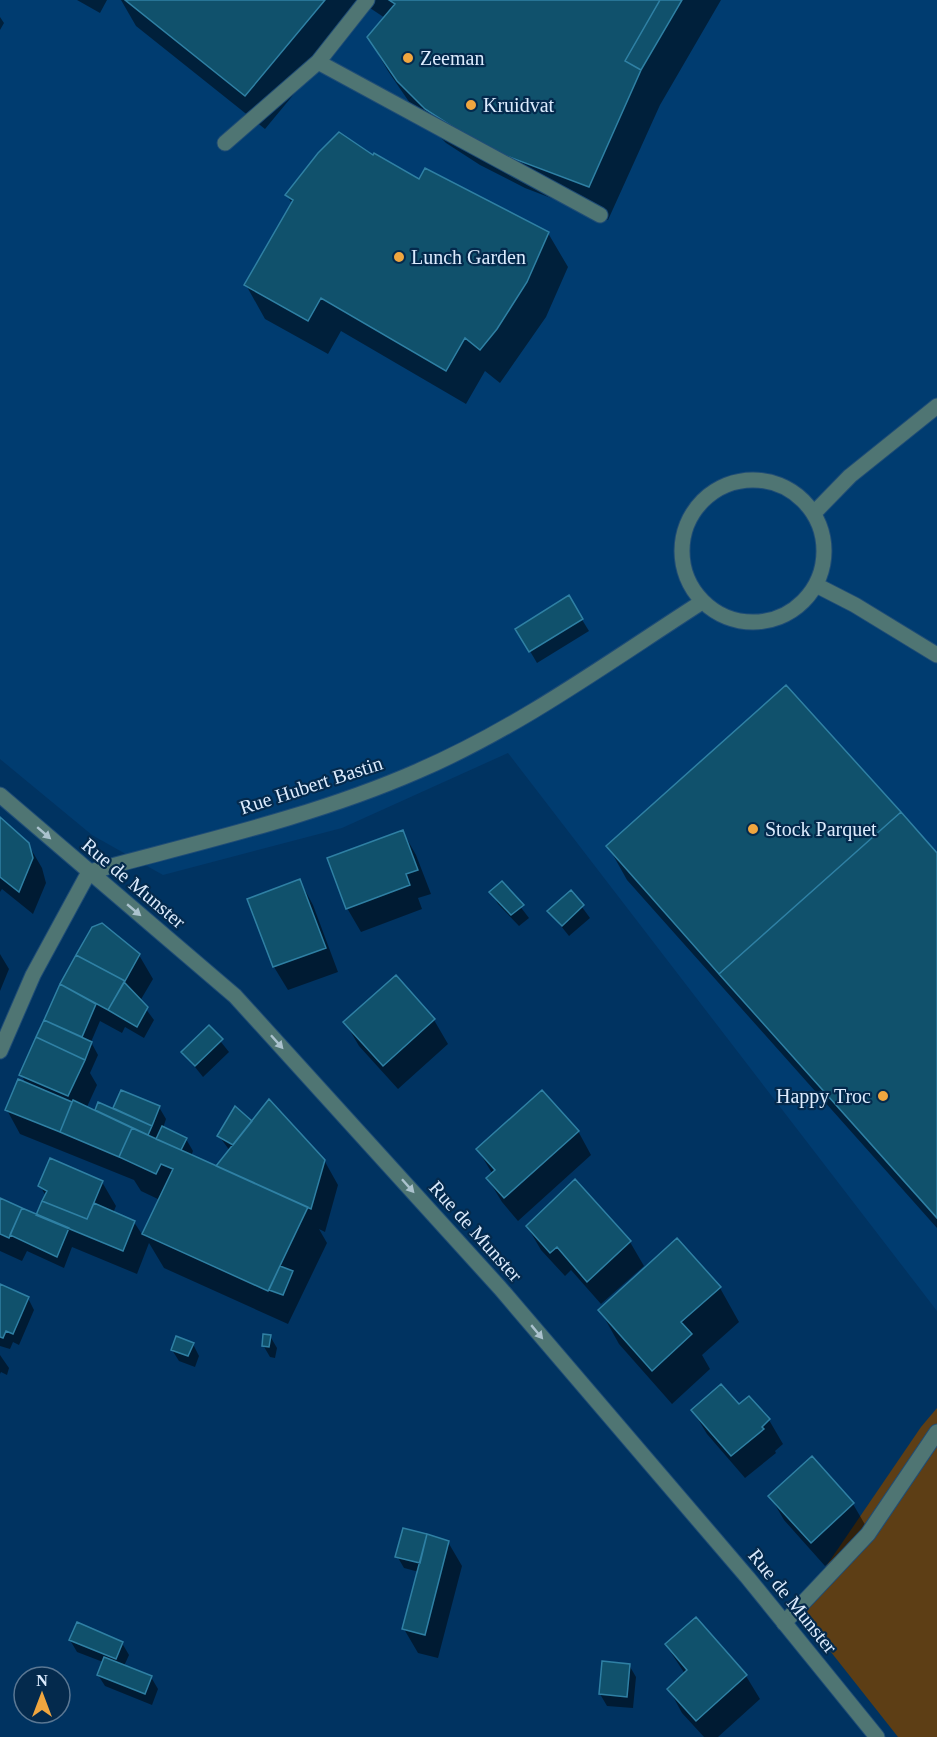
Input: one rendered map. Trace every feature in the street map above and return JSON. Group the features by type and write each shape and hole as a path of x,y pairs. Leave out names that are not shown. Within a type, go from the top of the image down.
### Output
{"street":[{"path":"225,143 318,62 367,0"},
{"path":"318,62 600,215"},
{"path":"814,513 850,476 937,406"},
{"path":"757,480 782,486 802,499 814,513 823,536 824,561 816,585 801,604 772,620 747,622 723,616 702,602 688,582 682,560 683,535 693,512 710,494 733,482 757,480"},
{"path":"816,585 855,605 937,655"},
{"name":"Rue Hubert Bastin","path":"89,872 313,811 419,771 545,705 702,602"},
{"name":"Rue de Munster","path":"0,795 235,996 500,1288 784,1623 877,1737"},
{"path":"0,1051 33,975 89,872"},
{"path":"784,1623 868,1534 937,1432"}],"shaded area":[{"path":"0,0 937,0 937,1311 508,753 342,828 163,875 92,835 0,759"},
{"path":"937,1408 937,1737 898,1737 797,1609 921,1427"}],"building":[{"path":"125,0 325,0 245,96"},
{"path":"389,0 660,0 625,61 641,70 589,187 504,155 459,131 425,109 397,81 367,37 395,4"},
{"path":"660,0 682,0 641,70 625,61"},
{"name":"Lunch Garden","path":"339,132 373,155 374,153 419,179 425,168 549,232 527,282 497,329 480,350 465,338 446,371 321,298 308,321 244,285 293,200 285,195 318,153"},
{"path":"569,595 583,619 529,652 515,629"},
{"name":"Stock Parquet","path":"786,685 901,812 719,974 606,846"},
{"name":"Happy Troc","path":"901,812 937,853 937,1218 719,974"},
{"path":"0,817 29,843 33,858 19,892 0,877"},
{"path":"403,830 418,870 406,874 410,885 346,909 327,858"},
{"path":"300,879 326,948 273,967 247,899"},
{"path":"502,881 524,905 511,915 489,892"},
{"path":"571,890 584,905 562,926 547,911"},
{"path":"102,923 140,954 125,981 76,955 92,927"},
{"path":"76,955 125,981 108,1010 60,984"},
{"path":"396,975 435,1019 383,1066 343,1022"},
{"path":"124,982 148,1007 137,1027 108,1010"},
{"path":"60,984 96,1004 82,1037 44,1020"},
{"path":"44,1020 92,1042 85,1060 36,1037"},
{"path":"209,1025 223,1039 195,1066 181,1052"},
{"path":"36,1037 85,1060 68,1096 19,1075"},
{"path":"18,1079 72,1102 60,1132 5,1110"},
{"path":"121,1090 160,1106 152,1126 113,1108"},
{"path":"542,1090 579,1131 504,1198 486,1178 495,1170 476,1149"},
{"path":"269,1099 325,1160 311,1209 216,1166"},
{"path":"73,1100 132,1128 119,1157 60,1132"},
{"path":"98,1102 152,1126 148,1135 95,1110"},
{"path":"235,1106 252,1121 233,1145 217,1136"},
{"path":"162,1126 187,1138 181,1150 156,1139"},
{"path":"132,1128 308,1207 268,1291 142,1234 173,1169 161,1164 156,1174 119,1157"},
{"path":"50,1158 103,1181 87,1219 42,1201 47,1191 38,1186"},
{"path":"575,1179 631,1241 587,1282 557,1247 550,1253 526,1226"},
{"path":"0,1198 22,1208 9,1238 0,1234"},
{"path":"42,1201 87,1219 94,1203 135,1221 123,1251 36,1215"},
{"path":"22,1208 69,1228 57,1257 10,1235"},
{"path":"677,1238 721,1287 681,1322 692,1334 652,1371 598,1310"},
{"path":"280,1266 293,1271 283,1295 269,1290"},
{"path":"0,1284 29,1297 13,1334 6,1331 3,1338 0,1337"},
{"path":"263,1334 271,1335 269,1347 262,1346"},
{"path":"176,1336 194,1343 188,1356 171,1350"},
{"path":"721,1384 739,1404 749,1396 770,1419 762,1427 764,1429 731,1456 691,1410"},
{"path":"812,1456 854,1503 811,1543 768,1496"},
{"path":"403,1528 427,1534 420,1563 395,1557"},
{"path":"427,1534 449,1541 425,1635 402,1629"},
{"path":"696,1617 747,1675 696,1721 667,1689 687,1670 665,1644"},
{"path":"77,1622 123,1642 116,1659 69,1640"},
{"path":"104,1657 152,1676 145,1694 97,1675"},
{"path":"602,1661 630,1664 627,1697 599,1694"}],"place":[{"name":"Zeeman","path":"408,58"},
{"name":"Kruidvat","path":"471,105"},
{"name":"Lunch Garden","path":"399,257"},
{"name":"Stock Parquet","path":"753,829"},
{"name":"Happy Troc","path":"883,1096"}]}
